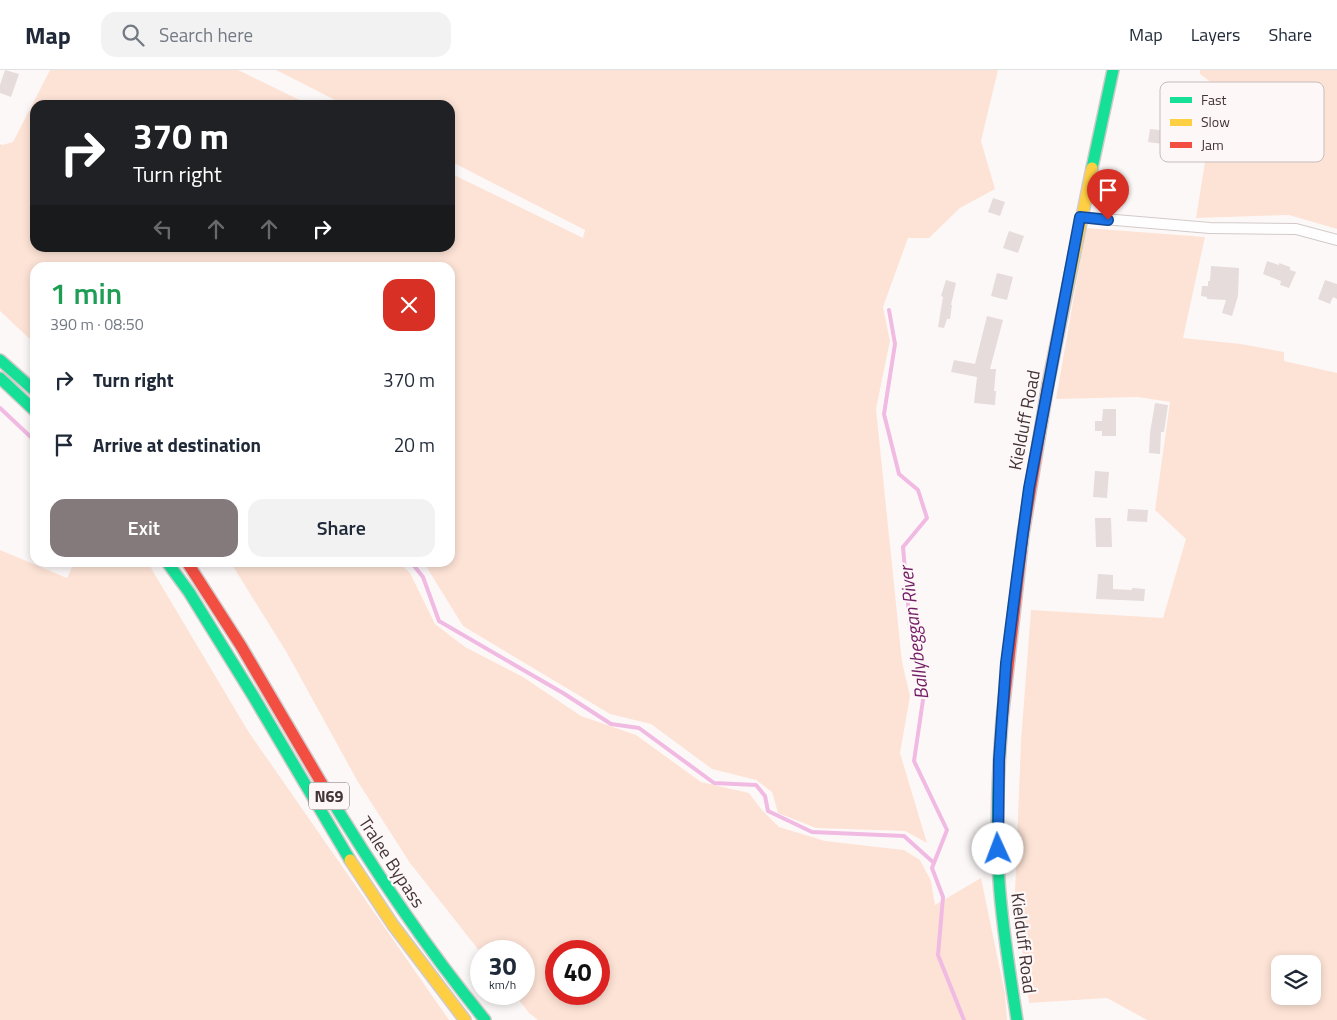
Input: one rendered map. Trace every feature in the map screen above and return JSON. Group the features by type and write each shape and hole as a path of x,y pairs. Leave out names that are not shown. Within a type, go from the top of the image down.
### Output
{"main road":[{"name":"Kielduff Road","path":"1017,1020 1001,913 996,833 1006,663 1029,488 1080,217 1113,70"},
{"path":"0,360 30,387"},
{"path":"0,378 30,406"},
{"name":"Tralee Bypass","path":"171,567 189,592 252,694 343,849 394,925 465,1020"},
{"name":"Tralee Bypass","path":"190,567 244,649 324,789 369,862 419,935 485,1020"}],"street":[{"path":"1080,217 1210,228 1296,229 1337,240"}],"shaded area":[{"path":"50,70 238,70 300,100 35,100"},
{"path":"276,70 998,70 981,141 995,189 960,208 929,238 908,238 883,307 890,341 876,409 902,662 910,696 900,753 927,843 905,831 816,828 778,813 772,792 756,780 712,769 651,724 610,714 463,626 426,567 455,567 455,262 30,262 30,339 0,311 0,144 13,142 30,109 30,252 455,252 455,175 583,238 585,230 455,164 455,100 335,100"},
{"path":"1200,70 1337,70 1337,229 1289,215 1196,218 1205,162 1324,162 1324,82 1210,82 1200,74"},
{"path":"1086,228 1205,237 1183,338 1241,344 1284,352 1284,361 1337,373 1337,1020 1147,1020 1107,998 1029,1003 1015,892 1021,741 1031,610 1163,618 1186,539 1155,510 1170,402 1138,397 1056,399"},
{"path":"0,550 30,563 30,567 41,567 67,578 72,567 150,567 248,731 449,1020 0,1020"},
{"path":"233,567 403,567 410,573 435,624 465,647 523,677 581,716 636,735 701,782 749,793 761,809 779,827 825,841 904,850 920,860 931,881 935,905 981,878 1005,994 1007,1020 538,1020 523,1005 535,1005 535,940 471,940 410,863 358,782 287,653"}],"building":[{"path":"5,70 19,74 11,97 0,93 0,85"},
{"path":"1150,129 1160,130 1160,144 1148,142"},
{"path":"993,198 1005,202 1000,216 988,212"},
{"path":"1009,231 1024,236 1018,253 1003,248"},
{"path":"1267,261 1290,267 1290,270 1296,272 1289,288 1280,285 1281,281 1263,274"},
{"path":"1211,266 1239,268 1238,296 1232,316 1222,313 1226,300 1207,299 1207,297 1201,296 1202,286 1208,286 1208,281 1210,281"},
{"path":"997,273 1013,277 1007,300 991,296"},
{"path":"946,280 956,283 950,319 947,319 944,328 938,327 943,297 941,296"},
{"path":"1325,280 1337,284 1337,299 1333,297 1330,304 1318,299"},
{"path":"987,316 1003,320 990,369 996,369 995,405 974,403 977,377 951,372 954,360 975,364"},
{"path":"1155,403 1168,405 1164,432 1161,432 1160,454 1149,453"},
{"path":"1103,409 1116,409 1116,436 1102,436 1102,431 1095,431 1095,421 1102,421"},
{"path":"1095,471 1109,472 1107,498 1093,497"},
{"path":"1128,509 1148,510 1147,522 1127,521"},
{"path":"1095,518 1111,518 1112,547 1096,547"},
{"path":"1098,574 1113,575 1113,589 1145,589 1144,601 1096,599"}],"waterway":[{"name":"Ballybeggan River","path":"889,310 895,344 884,414 899,474 918,490 927,518 903,547 910,627 924,693 914,761 947,830 932,868 943,897 938,955 964,1020"},
{"path":"0,408 30,436"},
{"path":"415,567 423,577 439,621 563,693 611,724 639,728 714,783 756,785 765,796 768,811 812,832 904,836 934,863"}],"traffic: fast":[{"path":"1092,168 1113,70"},
{"path":"0,360 30,387"},
{"path":"0,378 30,406"},
{"path":"171,567 189,592 252,694 350,860"},
{"path":"1002,720 997,800 997,840 1000,898 1017,1020"},
{"path":"322,784 399,905 462,992 485,1020"}],"traffic: slow":[{"path":"1048,384 1092,168"},
{"path":"350,860 393,925 465,1020"}],"traffic: jam":[{"path":"1002,720 1023,535 1048,384"},
{"path":"190,567 241,646 322,784"}],"route":[{"path":"998,849 996,833 999,760 1006,663 1029,488 1080,217 1108,220"}]}
